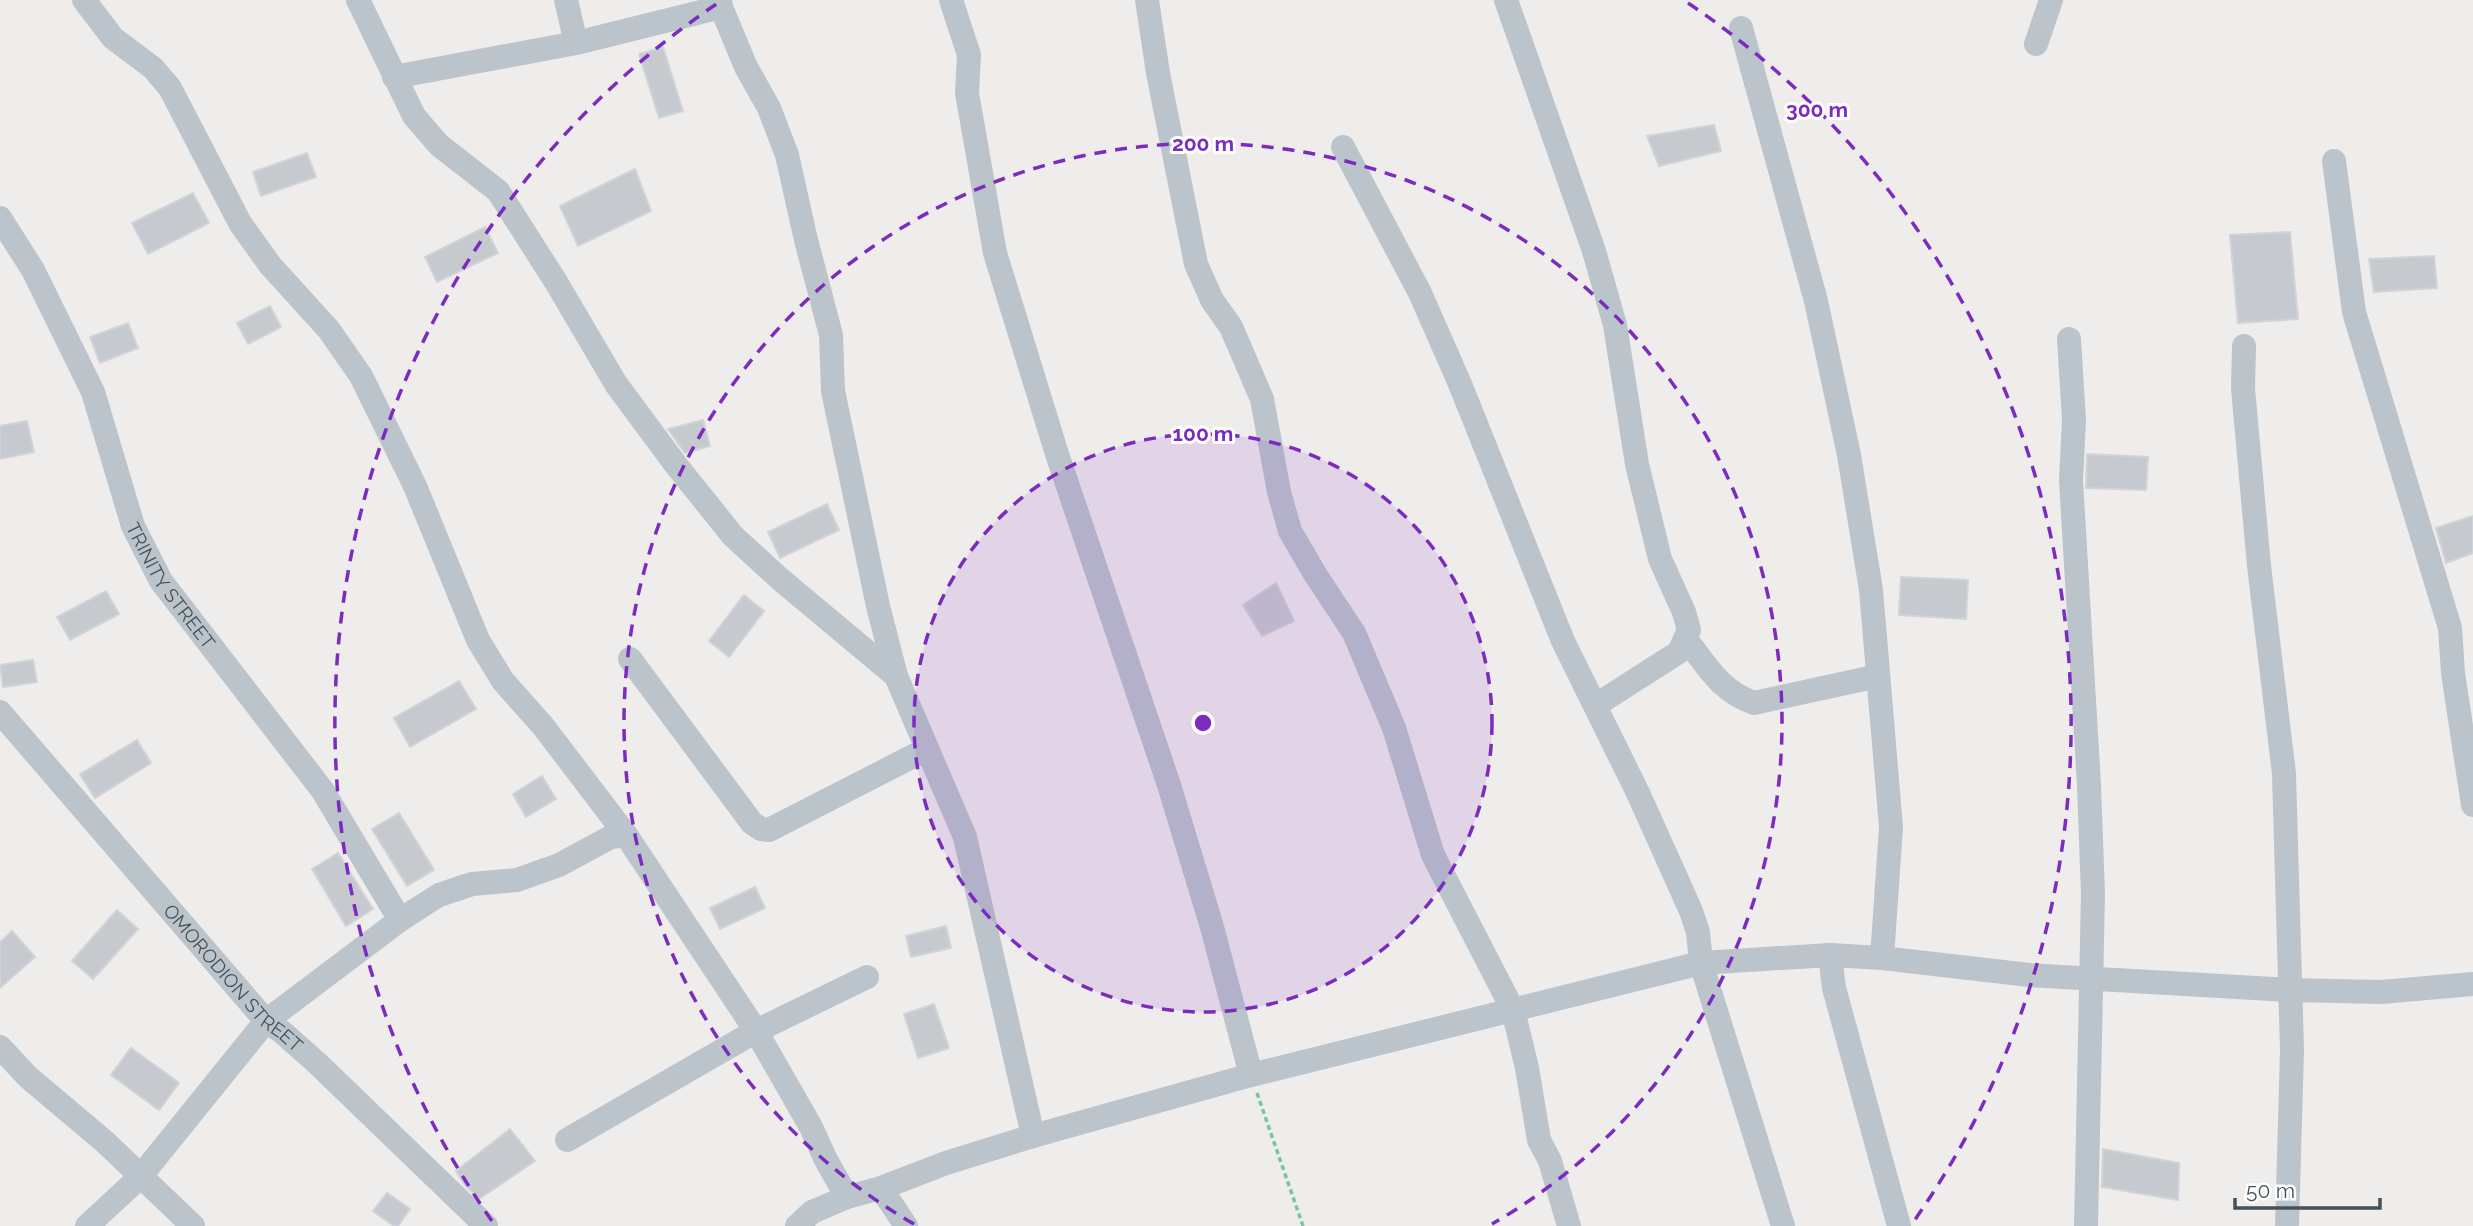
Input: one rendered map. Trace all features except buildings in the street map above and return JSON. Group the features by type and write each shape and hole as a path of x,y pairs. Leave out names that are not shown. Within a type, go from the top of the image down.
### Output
{"street":[{"path":"85,0 113,38 153,68 170,88 240,223 270,265 329,330 361,376 415,486 478,640 503,681 543,726 626,835 756,1031 847,1197"},
{"path":"358,0 414,116 439,145 498,191 616,384 676,465 733,536 896,677"},
{"path":"566,0 576,43"},
{"path":"951,0 969,55 967,93 995,253 1057,454 1169,785 1212,927 1251,1075"},
{"path":"1147,0 1158,73 1196,264 1212,300 1231,327 1262,398 1279,492 1290,531 1354,633 1394,728 1433,855 1513,1010 1527,1068 1539,1140 1550,1161 1569,1226"},
{"path":"1506,0 1594,251 1615,325 1637,464 1660,559 1684,612 1689,630 1679,652 1596,705"},
{"path":"2036,44 2051,0"},
{"path":"394,77 576,43 720,4 746,68 769,108 787,155 831,335 833,391 878,606 896,677 965,837 1033,1136"},
{"path":"1741,28 1816,301 1849,455 1871,590 1891,827 1882,958"},
{"path":"1343,147 1420,293 1460,384 1563,641 1638,793 1691,911 1698,932 1701,963 1783,1226"},
{"path":"2334,161 2354,312 2451,628 2453,673 2473,805"},
{"name":"TRINITY STREET","path":"0,218 33,270 93,392 133,526 161,580 323,791 400,920"},
{"path":"2069,340 2074,421 2071,480 2090,799 2092,895 2086,1226"},
{"path":"2244,346 2242,388 2259,566 2284,774 2292,1050 2287,1226"},
{"path":"1686,639 1720,684 1737,697 1754,703 1878,676"},
{"path":"631,659 752,822 761,829 769,830 928,749"},
{"name":"OMORODION STREET","path":"0,712 265,1021 282,1032 317,1063 485,1226"},
{"path":"87,1226 140,1177 265,1021 400,920 439,895 472,884 517,880 559,865 611,837 626,835"},
{"path":"797,1226 812,1212 847,1197 1033,1136 1251,1075 1701,963 1830,955 1882,958 2029,975 2290,990 2381,992 2473,984"},
{"path":"1830,955 1834,988 1899,1226"},
{"path":"567,1140 756,1031 866,977"},
{"path":"0,1047 28,1077 105,1142 193,1226"},
{"path":"881,1188 906,1226"}],"path":[{"path":"1251,1075 1303,1226"}]}
